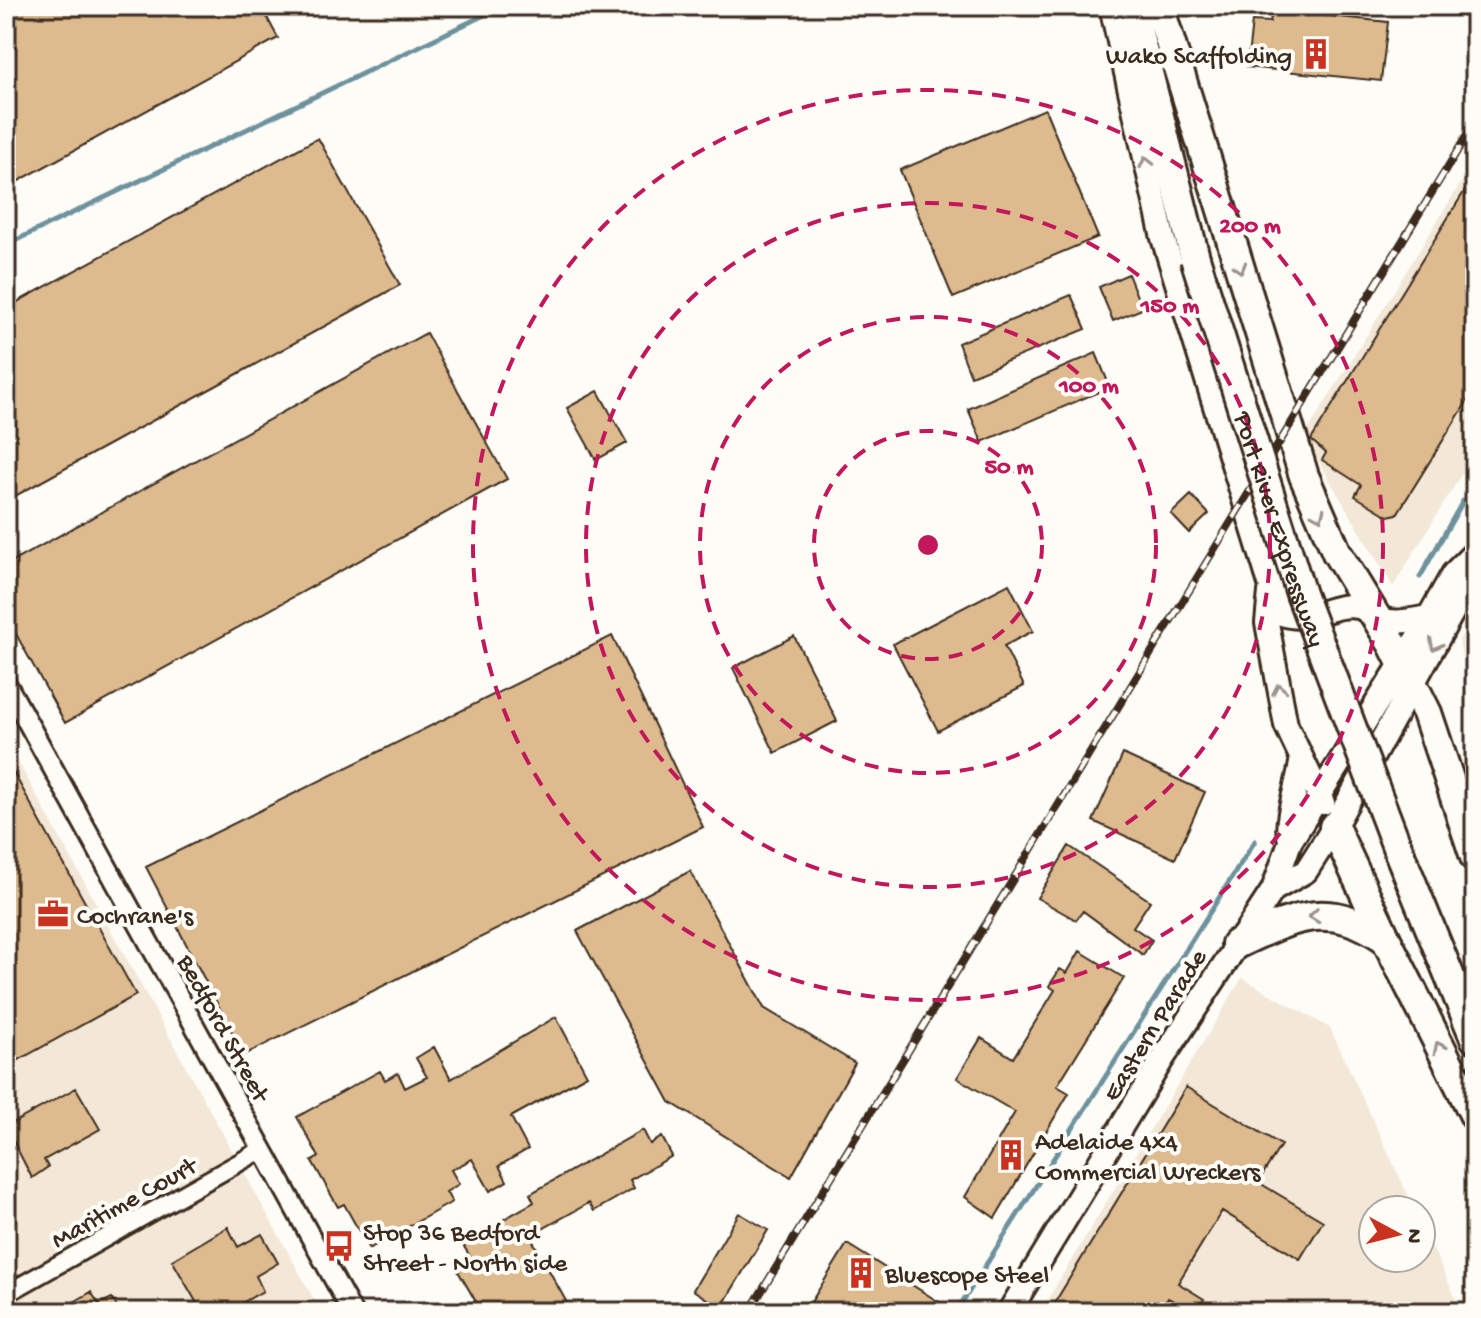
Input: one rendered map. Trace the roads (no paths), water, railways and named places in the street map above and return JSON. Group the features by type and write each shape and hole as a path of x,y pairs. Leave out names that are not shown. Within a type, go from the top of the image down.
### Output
{"highway":[{"name":"Port River Expressway","path":"1131,6 1301,594 1402,839 1475,1038"},
{"name":"Port River Expressway","path":"1150,6 1204,254"},
{"path":"1159,6 1304,476 1337,553 1376,617 1412,690 1475,857"},
{"path":"1334,827 1475,1116"},
{"name":"Port River Expressway","path":"1402,839 1475,990"},
{"path":"1236,944 1317,913 1349,918 1386,939"}],"main road":[{"path":"1111,6 1163,238 1279,613 1296,619 1338,608 1360,607 1376,617 1402,624 1429,617"},
{"name":"Eastern Parade","path":"1412,690 1429,617 1453,574 1474,553"},
{"name":"Eastern Parade","path":"1273,890 1306,871 1334,827 1472,577 1474,553"},
{"path":"1270,591 1267,623 1286,725 1301,763 1334,827"},
{"path":"1371,710 1412,690"},
{"name":"Eastern Parade","path":"1009,1312 1236,944 1273,890 1290,842 1371,710 1412,690"},
{"path":"1290,842 1286,824 1296,799 1301,763"}],"street":[{"name":"Bedford Street","path":"6,683 352,1312"},
{"name":"Maritime Court","path":"6,1294 263,1149"}],"waterway":[{"path":"6,245 503,6"},
{"path":"1420,577 1463,501"},
{"path":"956,1312 1255,841"}],"railway":[{"path":"749,1312 1475,122"}],"place":[{"name":"Wako Scaffolding","path":"1316,54"},
{"name":"Cochrane's","path":"53,914"},
{"name":"Adelaide 4x4 Commercial Wreckers","path":"1011,1155"},
{"name":"Stop 36 Bedford Street - North side","path":"339,1246"},
{"name":"Bluescope Steel","path":"861,1273"}]}
